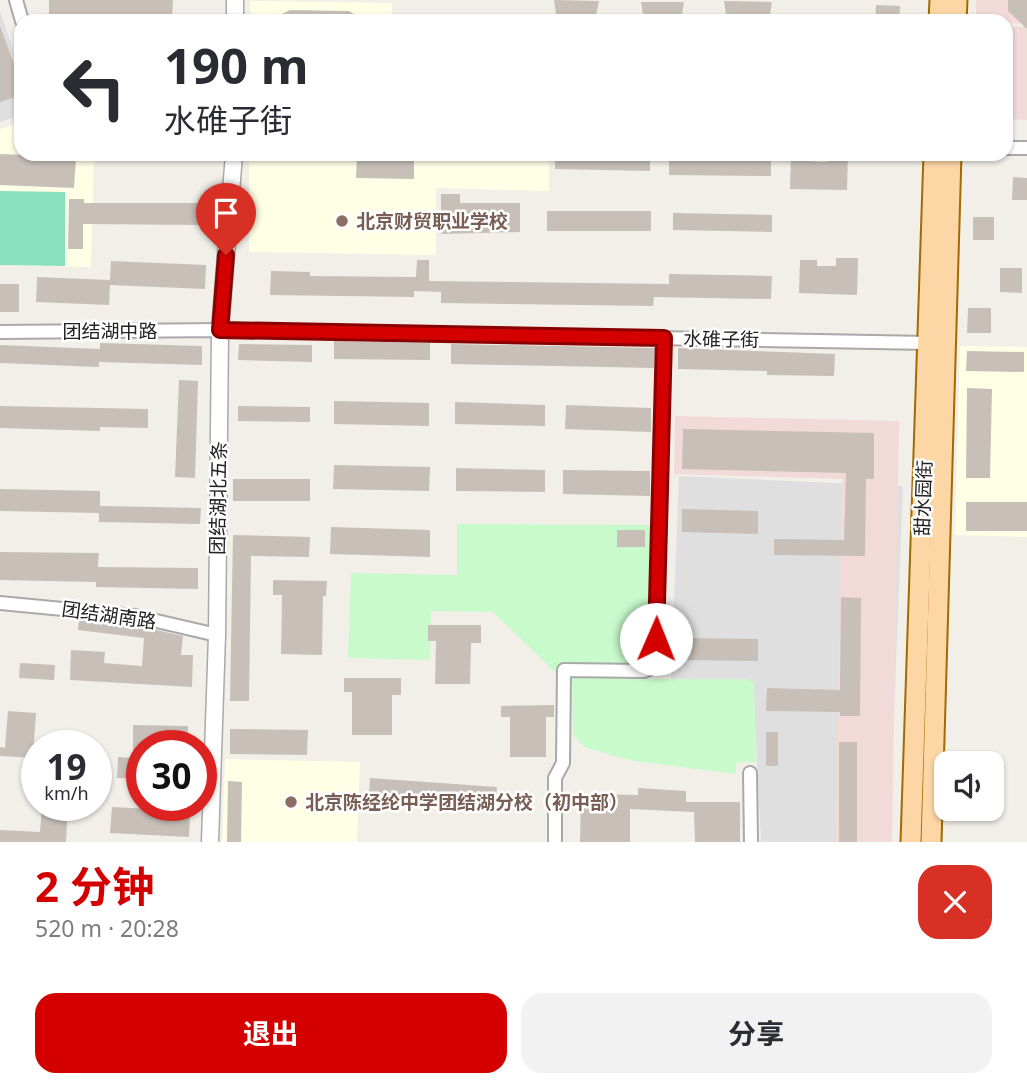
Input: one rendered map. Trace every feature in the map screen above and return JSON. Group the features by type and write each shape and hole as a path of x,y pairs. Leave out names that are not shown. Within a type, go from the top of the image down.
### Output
{"main road":[{"name":"甜水园街","path":"911,842 934,161"},
{"name":"甜水园街","path":"931,842 951,161"}],"street":[{"name":"团结湖北五条","path":"211,842 217,635 220,330 233,161"},
{"name":"团结湖中路","path":"0,332 220,330"},
{"name":"水碓子街","path":"220,330 929,343"},
{"path":"555,842 555,778 563,762 564,670 644,671 656,666 664,338"},
{"name":"团结湖南路","path":"0,603 135,616 217,635"},
{"path":"750,773 751,842"}],"shaded area":[{"path":"976,0 1027,0 1027,24 1013,23 1013,14 976,14"},
{"path":"250,1 392,3 392,14 250,14"},
{"path":"0,11 14,52 14,117 0,122"},
{"path":"1013,26 1027,27 1027,120 1013,119"},
{"path":"14,124 14,161 94,161 91,267 0,265 0,129"},
{"name":"北京财贸职业学校","path":"249,161 549,161 549,191 436,188 436,255 249,252"},
{"path":"960,346 1027,347 1027,537 955,535"},
{"path":"675,416 899,421 892,842 836,842 842,479 674,474"},
{"path":"679,476 903,486 889,842 761,842 753,682 671,679"},
{"name":"北京陈经纶中学团结湖分校（初中部）","path":"225,759 360,762 357,842 222,842"}],"green space":[{"path":"0,191 65,192 65,266 0,265"},
{"path":"457,524 662,525 661,633 646,644 634,648 635,679 745,679 754,682 756,763 737,762 735,774 628,760 585,747 573,735 572,679 569,673 560,677 493,612 431,611 430,660 348,658 351,573 457,575"}],"building":[{"path":"49,0 173,0 172,14 49,14"},
{"path":"554,0 599,1 596,14 556,14"},
{"path":"1008,0 1027,0 1027,29 1013,14 1008,11"},
{"path":"724,1 772,2 770,14 726,14"},
{"path":"641,2 684,2 682,14 643,14"},
{"path":"876,5 900,6 899,14 875,14"},
{"path":"290,10 349,11 354,14 282,14"},
{"path":"0,26 14,64 14,97 0,102"},
{"path":"0,154 14,155 14,161 76,161 74,188 0,185"},
{"path":"357,161 414,161 414,179 356,178"},
{"path":"555,161 650,161 650,171 555,169"},
{"path":"669,161 771,161 771,176 669,175"},
{"path":"791,161 848,161 847,190 790,189"},
{"path":"1013,177 1027,178 1027,200 1012,200"},
{"path":"441,194 460,194 460,203 520,203 520,232 441,234"},
{"path":"69,199 84,199 84,203 206,203 206,225 83,224 83,249 68,249"},
{"path":"547,211 651,211 651,231 547,231"},
{"path":"673,213 772,215 772,232 673,230"},
{"path":"973,217 994,217 994,240 973,240"},
{"path":"836,258 858,258 857,295 799,293 800,260 817,260 817,266 836,266"},
{"path":"417,260 429,260 429,281 669,284 669,274 772,276 771,299 654,297 653,306 441,303 441,292 414,291 414,297 270,295 271,271 310,272 310,276 416,277"},
{"path":"111,261 206,265 205,289 110,285 109,305 36,302 37,277 110,280"},
{"path":"1000,268 1022,268 1022,293 1000,292"},
{"path":"0,284 19,284 19,312 0,312"},
{"path":"968,308 991,308 991,333 967,333"},
{"path":"334,341 430,343 430,360 334,359"},
{"path":"100,343 202,346 202,365 99,362 99,367 0,363 0,345 100,349"},
{"path":"239,344 312,345 312,362 238,360"},
{"path":"451,344 655,348 654,368 451,364"},
{"path":"678,348 835,354 834,376 678,369"},
{"path":"967,351 1024,352 1024,372 966,371"},
{"path":"179,380 198,381 195,478 175,477"},
{"path":"967,388 992,389 990,478 966,478"},
{"path":"334,401 429,403 429,426 334,424"},
{"path":"455,402 545,405 545,426 455,424"},
{"path":"566,405 651,408 651,432 565,429"},
{"path":"0,406 148,409 148,428 100,427 100,431 0,428"},
{"path":"238,406 310,407 310,422 238,421"},
{"path":"683,429 874,433 874,479 866,479 865,556 774,555 774,539 844,540 846,473 682,469"},
{"path":"334,465 430,467 429,491 333,489"},
{"path":"456,468 545,470 545,492 456,491"},
{"path":"563,470 650,471 650,496 563,494"},
{"path":"233,479 310,479 310,501 233,501"},
{"path":"0,489 100,491 100,506 201,508 200,524 99,522 99,513 0,511"},
{"path":"966,502 1027,502 1027,531 966,531"},
{"path":"682,509 758,511 758,534 682,532"},
{"path":"331,527 430,530 430,557 330,554"},
{"path":"617,530 645,530 645,547 617,547"},
{"path":"233,535 310,537 309,557 251,556 249,701 230,701"},
{"path":"0,552 99,553 98,567 198,568 198,589 96,587 96,582 0,580"},
{"path":"273,580 327,581 326,596 323,596 322,655 281,654 282,595 273,595"},
{"path":"841,597 861,598 860,716 840,716 840,712 766,711 767,688 840,690"},
{"path":"79,619 134,625 183,636 181,655 193,655 192,687 70,680 71,650 105,652 104,663 142,666 144,638 78,630"},
{"path":"428,625 481,625 481,643 471,643 470,684 435,684 436,641 428,641"},
{"path":"681,638 758,639 758,661 681,660"},
{"path":"20,663 55,665 54,680 19,678"},
{"path":"344,678 401,678 401,695 392,695 392,735 352,735 352,692 344,692"},
{"path":"554,705 554,717 546,717 546,757 510,757 510,717 501,717 501,706"},
{"path":"8,711 36,713 35,730 21,730 21,757 0,756 0,747 5,748"},
{"path":"133,725 188,726 188,730 133,730"},
{"path":"230,729 308,730 307,755 230,754"},
{"path":"766,732 778,732 778,766 766,766"},
{"path":"839,742 857,742 857,842 839,842"},
{"path":"118,757 126,758 126,778 117,778"},
{"path":"370,778 497,787 495,805 369,797"},
{"path":"228,781 242,782 241,842 227,842"},
{"path":"638,788 686,791 686,802 740,802 740,842 695,842 694,812 630,809 630,842 580,842 581,794 638,795"},
{"path":"112,807 126,808 126,821 190,821 189,837 110,833"},
{"path":"41,821 67,821 66,842 0,842 0,830 40,832"}],"place":[{"name":"北京财贸职业学校","path":"342,221"},
{"name":"北京陈经纶中学团结湖分校（初中部）","path":"291,802"}],"route":[{"path":"226,255 220,330 664,338 656,639"}]}
